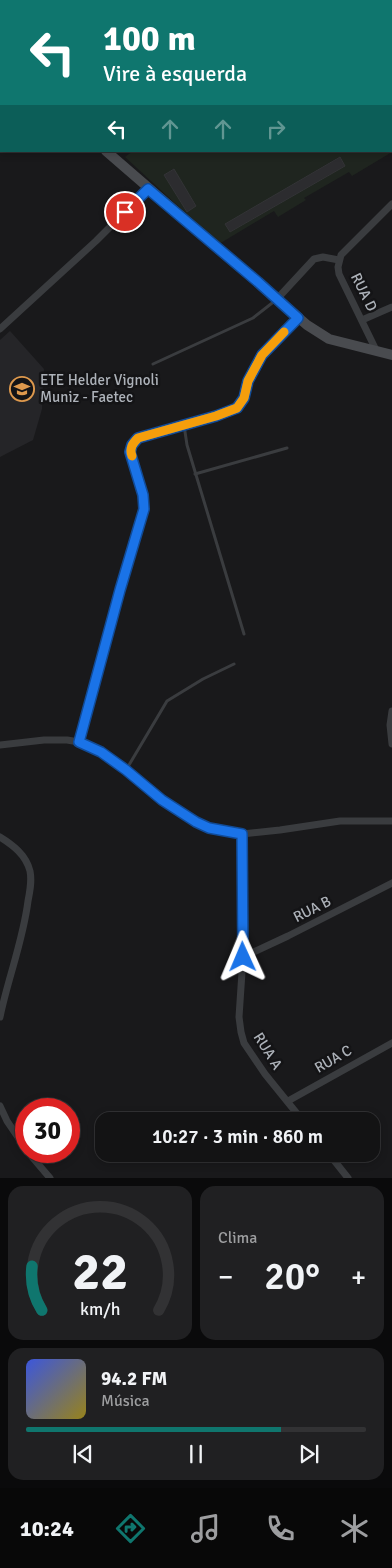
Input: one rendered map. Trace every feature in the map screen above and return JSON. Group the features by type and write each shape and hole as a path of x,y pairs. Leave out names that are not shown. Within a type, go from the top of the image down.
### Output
{"street":[{"path":"107,152 298,318 319,334 329,339 392,355"},
{"path":"0,329 102,235 148,189"},
{"name":"RUA D","path":"376,350 339,274 339,260 341,255 392,204"},
{"path":"277,299 314,258 323,257 339,260"},
{"path":"362,320 392,307"},
{"path":"392,711 390,725 392,744"},
{"path":"0,745 44,740 79,742 101,752 162,800 209,828 242,834 340,822 392,821"},
{"name":"RUA A","path":"242,834 243,957 239,1017 241,1032 244,1043 265,1074 296,1112"},
{"path":"0,837 10,843 22,855 26,861 30,877 27,912 0,1017"},
{"name":"RUA B","path":"243,957 392,883"},
{"name":"RUA C","path":"288,1101 392,1043"},
{"path":"0,1106 15,1132"},
{"path":"335,1162 348,1178"},
{"path":"38,1163 50,1178"}],"lane":[{"path":"153,364 254,318 277,299"},
{"path":"79,742 144,509 143,495 130,452 132,445 138,438 216,416 237,408 244,398 248,381 262,355 298,318"},
{"path":"184,425 187,445 244,634"},
{"path":"196,474 287,448"},
{"path":"126,770 167,701 203,679 234,664"}],"shaded area":[{"path":"132,152 392,152 352,176 349,172 304,198 306,200 278,217 274,211 219,244 125,157","holes":["339,157 345,166 230,232 226,224","173,169 196,205 187,212 164,175"]},
{"name":"ETE Helder Vignoli Muniz - Faetec","path":"10,331 44,369 42,409 33,440 0,457 0,340"}],"building":[{"path":"340,157 345,166 230,232 225,224"},
{"path":"174,169 196,206 187,212 164,175"}],"slow traffic":[{"path":"132,456 130,452 132,445 138,438 216,416 237,408 244,398 248,381 262,355 284,332"}],"place":[{"name":"ETE Helder Vignoli Muniz - Faetec","path":"22,389"}],"route":[{"path":"125,212 148,189 298,318 262,355 248,381 244,398 237,408 216,416 138,438 132,445 130,452 143,495 144,509 79,742 101,752 162,800 196,822 209,828 242,834 243,957"}]}
